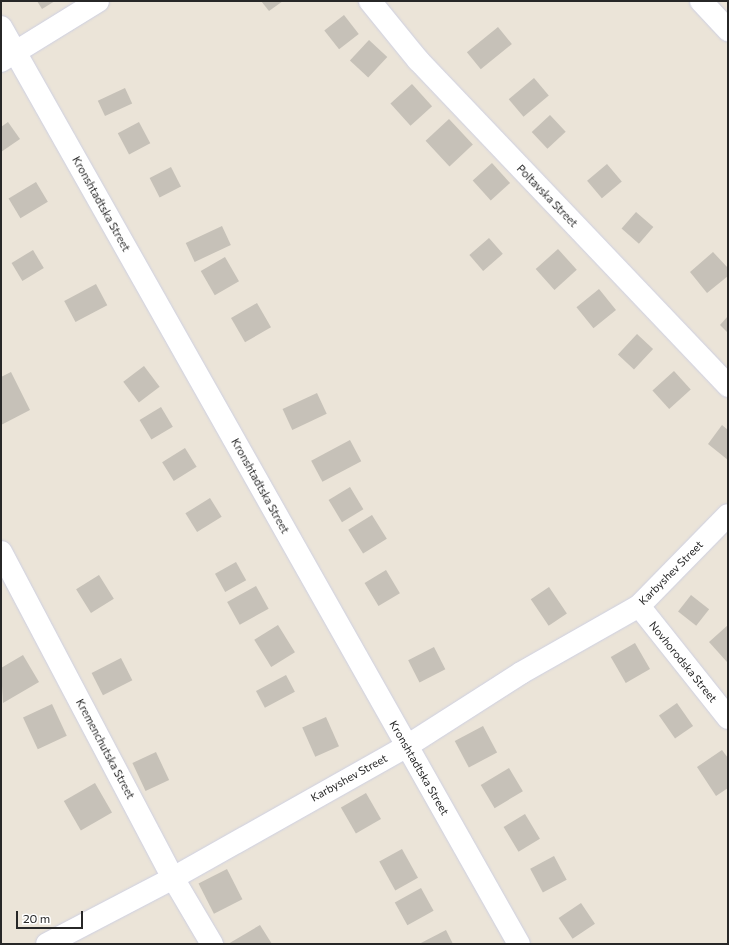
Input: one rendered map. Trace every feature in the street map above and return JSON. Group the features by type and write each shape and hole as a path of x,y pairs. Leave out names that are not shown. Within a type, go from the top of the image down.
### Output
{"street":[{"path":"8,57 98,1"},
{"name":"Poltavska Street","path":"370,1 418,60 728,386"},
{"path":"701,1 728,30"},
{"name":"Kronshtadtska Street","path":"1,27 8,57 407,746 519,944"},
{"name":"Karbyshev Street","path":"46,944 173,878 407,746 521,672 639,606 728,515"},
{"name":"Kremenchutska Street","path":"1,552 173,878 212,944"},
{"name":"Novhorodska Street","path":"639,606 728,718"}],"building":[{"path":"37,1 55,1 42,9"},
{"path":"261,1 283,1 269,11"},
{"path":"344,15 359,34 339,49 324,30"},
{"path":"498,27 512,44 481,69 467,52"},
{"path":"369,40 387,57 368,78 350,60"},
{"path":"534,78 549,96 524,117 509,99"},
{"path":"412,84 432,106 411,126 390,103"},
{"path":"125,88 132,103 105,116 98,101"},
{"path":"550,115 566,132 547,149 532,132"},
{"path":"449,119 473,145 449,166 426,141"},
{"path":"8,122 20,139 1,152 1,127"},
{"path":"139,122 150,143 129,154 118,133"},
{"path":"492,163 510,183 491,200 473,180"},
{"path":"607,164 622,182 602,198 587,181"},
{"path":"171,167 181,187 160,197 150,178"},
{"path":"36,182 48,202 20,218 9,198"},
{"path":"636,212 653,227 639,244 622,229"},
{"path":"222,226 231,245 195,262 186,243"},
{"path":"489,238 503,254 483,271 469,255"},
{"path":"558,249 577,270 554,290 536,269"},
{"path":"33,250 44,268 22,281 12,263"},
{"path":"713,252 728,268 728,276 707,293 690,272"},
{"path":"225,257 239,281 215,295 201,271"},
{"path":"96,284 107,305 75,322 64,301"},
{"path":"599,289 616,310 593,328 576,307"},
{"path":"257,303 271,327 245,342 231,318"},
{"path":"728,316 728,333 720,325"},
{"path":"637,334 653,349 634,369 618,354"},
{"path":"144,366 160,387 139,402 123,382"},
{"path":"674,371 691,390 669,409 652,390"},
{"path":"11,372 30,410 1,425 1,377"},
{"path":"317,393 327,414 292,430 283,409"},
{"path":"161,407 173,427 151,440 140,420"},
{"path":"722,425 728,430 728,460 708,444"},
{"path":"350,440 361,461 322,482 311,461"},
{"path":"185,448 197,467 174,481 162,462"},
{"path":"350,487 363,509 342,522 329,500"},
{"path":"210,498 222,517 197,532 185,513"},
{"path":"372,515 387,539 363,554 348,530"},
{"path":"236,562 246,580 225,592 215,574"},
{"path":"386,570 400,593 378,606 365,583"},
{"path":"99,575 114,599 91,613 76,589"},
{"path":"256,586 269,609 240,625 227,602"},
{"path":"549,587 567,614 549,626 531,599"},
{"path":"691,595 709,609 696,626 678,612"},
{"path":"278,625 295,652 271,667 254,640"},
{"path":"728,625 728,661 727,662 709,642"},
{"path":"635,643 650,669 626,683 611,657"},
{"path":"434,647 445,669 420,682 408,660"},
{"path":"23,655 39,682 3,703 1,668"},
{"path":"121,658 132,680 103,695 92,673"},
{"path":"286,675 295,692 265,708 256,691"},
{"path":"677,703 693,726 675,739 659,716"},
{"path":"52,704 67,736 38,749 23,718"},
{"path":"326,717 339,746 315,757 302,728"},
{"path":"483,726 497,752 469,768 455,741"},
{"path":"722,750 728,758 728,788 716,796 697,767"},
{"path":"156,752 169,780 146,791 132,763"},
{"path":"509,768 523,791 495,808 481,785"},
{"path":"95,783 112,812 81,830 64,801"},
{"path":"366,793 381,819 356,833 341,808"},
{"path":"525,814 540,839 519,852 504,827"},
{"path":"402,849 418,878 395,890 379,862"},
{"path":"554,856 567,880 543,893 530,869"},
{"path":"227,869 242,899 214,914 198,884"},
{"path":"421,888 434,911 407,925 395,903"},
{"path":"581,903 595,924 573,939 559,918"},
{"path":"260,925 272,944 228,944"},
{"path":"446,930 453,944 419,944"}]}
